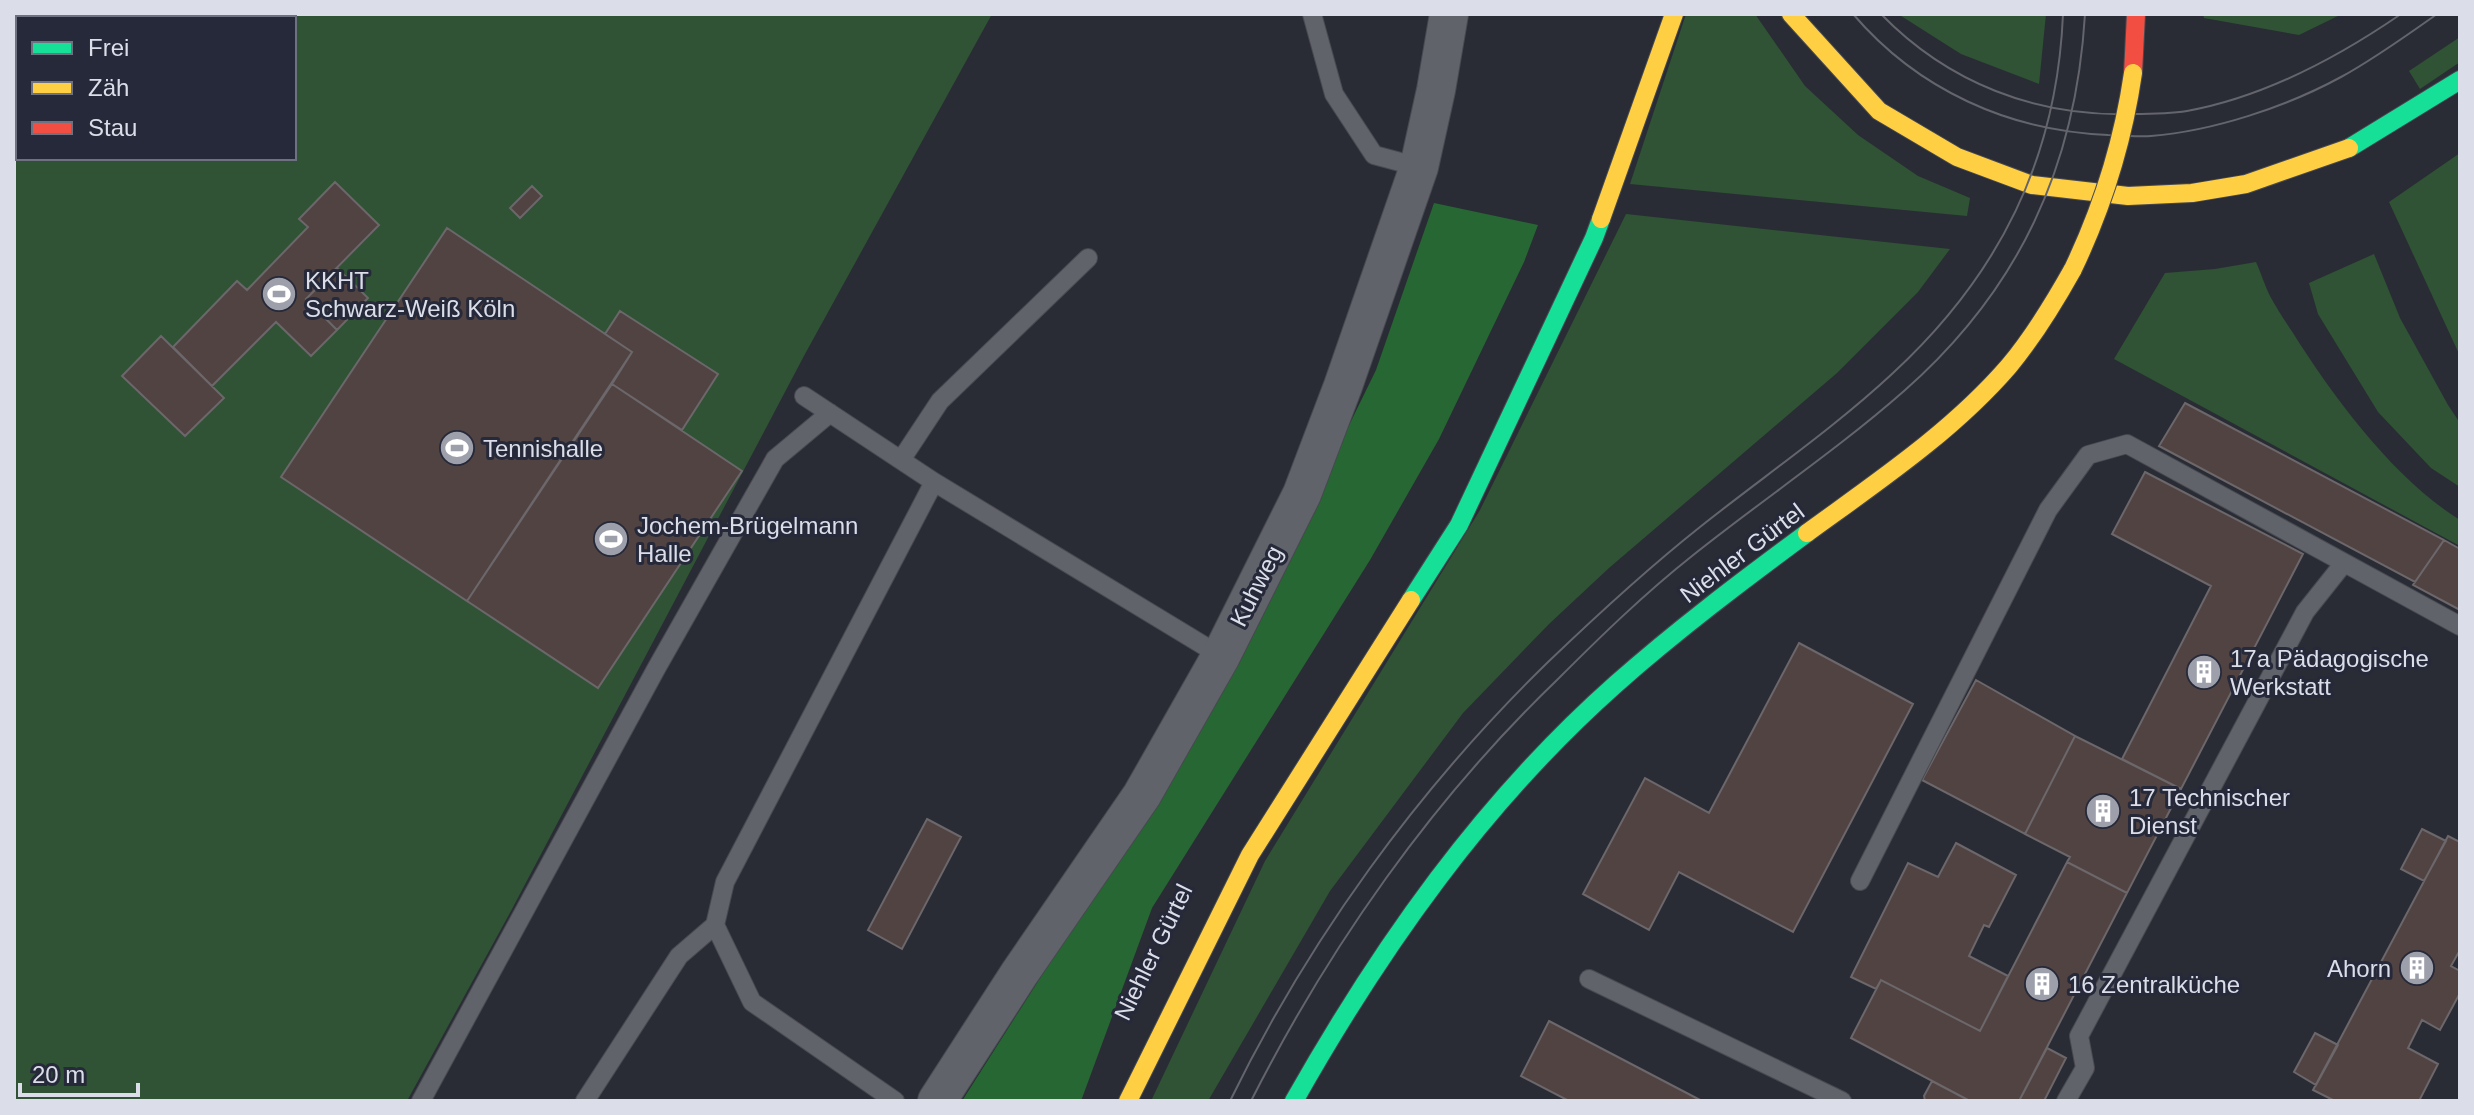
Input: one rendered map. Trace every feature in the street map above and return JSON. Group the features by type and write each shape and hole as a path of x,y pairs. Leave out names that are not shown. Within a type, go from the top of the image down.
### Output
{"main road":[{"name":"Niehler Gürtel","path":"1128,1101 1250,855 1459,525 1594,238 1674,14"},
{"path":"1791,14 1879,111 1957,157 2032,185 2128,196 2192,193 2246,184 2343,152 2460,80"},
{"name":"Niehler Gürtel","path":"1294,1101 1327,1040 1404,919 1492,809 1540,757 1608,690 1671,637 1956,420 2007,368 2029,340 2073,269 2100,211 2116,164 2133,73 2136,14"},
{"name":"Niehler Gürtel","path":"1224,867 1313,722"},
{"name":"Niehler Gürtel","path":"1111,1101 1129,1059"}],"street":[{"name":"Kuhweg","path":"937,1101 1019,974 1142,795 1221,656 1302,494 1419,167 1449,14"}],"lane":[{"path":"1312,14 1334,94 1374,155 1419,167"},
{"path":"901,460 940,401 1088,258"},
{"path":"804,396 934,482 1221,656"},
{"path":"421,1101 656,669 775,459 830,413"},
{"path":"1860,881 2048,510 2088,455 2127,444 2460,626"},
{"path":"585,1101 679,956 715,925 725,882 934,482"},
{"path":"2066,1101 2085,1068 2079,1036 2305,612 2344,563"},
{"path":"715,925 752,1002 895,1101"},
{"path":"1589,979 1842,1101"}],"green space":[{"path":"14,14 992,14 805,354 407,1101 14,1101"},
{"path":"1686,14 1755,14 1805,86 1858,135 1918,176 1970,198 1967,216 1630,184"},
{"path":"1898,14 2046,14 2039,84 1961,54"},
{"path":"2203,14 2342,14 2299,35 2204,18"},
{"path":"2460,37 2460,62 2420,89 2409,71"},
{"path":"2460,153 2460,356 2389,202"},
{"path":"1434,203 1538,225 1524,262 1439,439 1370,560 1152,908 1081,1101 962,1101 1209,712 1376,370"},
{"path":"1626,214 1950,249 1918,292 1837,373 1609,568 1549,624 1463,713 1330,891 1208,1101 1151,1101 1265,861 1480,510"},
{"path":"2374,254 2400,318 2460,423 2460,487 2431,468 2378,412 2318,314 2309,283"},
{"path":"2256,262 2278,310 2346,410 2412,483 2460,520 2460,546 2114,359 2165,273"}],"building":[{"path":"335,182 379,225 306,299 337,330 311,356 276,322 212,386 173,347 237,281 247,290 308,227 299,219"},
{"path":"532,186 542,196 520,218 510,208"},
{"path":"447,228 632,352 467,601 281,477"},
{"path":"337,268 368,298 337,330 306,299"},
{"path":"620,311 718,374 682,430 612,384 632,352 605,334"},
{"path":"161,336 224,398 185,436 122,376"},
{"path":"612,384 742,471 598,688 467,601"},
{"path":"2185,403 2444,540 2415,582 2159,446"},
{"name":"17a Pädagogische Werkstatt","path":"2145,472 2303,554 2181,789 2122,759 2211,586 2112,534"},
{"path":"2444,540 2460,549 2460,610 2413,585"},
{"path":"1799,643 1913,704 1793,932 1679,872 1649,930 1583,894 1645,778 1709,813"},
{"path":"1976,680 2075,736 2025,834 1922,780"},
{"name":"17 Technischer Dienst","path":"2075,736 2181,789 2127,893 2067,862 2070,857 2025,834"},
{"path":"927,819 961,837 902,949 868,930"},
{"path":"2422,829 2446,841 2424,881 2401,869"},
{"name":"Ahorn","path":"2448,836 2460,842 2460,950 2451,966 2460,971 2460,993 2440,1030 2422,1020 2408,1048 2438,1064 2419,1101 2335,1101 2313,1090"},
{"path":"1956,843 2016,875 1989,927 1984,925 1969,956 2008,976 1980,1031 1881,980 1876,989 1851,977 1908,863 1938,877"},
{"name":"16 Zentralküche","path":"2067,862 2127,893 2019,1101 1970,1101 1851,1038 1881,980 1980,1031"},
{"path":"1549,1021 1702,1101 1569,1101 1521,1076"},
{"path":"2315,1033 2338,1045 2316,1085 2294,1072"},
{"path":"2047,1048 2066,1058 2044,1101 2019,1101"},
{"path":"1932,1081 1970,1101 1925,1101 1924,1096"}],"tram line":[{"path":"1853,14 1906,64 1968,102 2001,115 2071,132 2140,136 2224,123 2297,98 2353,70 2437,14"},
{"path":"1881,14 1935,59 1996,91 2062,109 2132,114 2187,111 2216,105 2272,86 2351,46 2401,14"},
{"path":"1230,1101 1261,1041 1331,924 1411,814 1500,711 1565,645 1661,559 1870,394 1930,335 1963,296 1992,255 2016,211 2035,165 2049,117 2063,14"},
{"path":"1251,1101 1314,987 1386,878 1467,775 1511,726 1657,585 1904,391 1980,311 2034,222 2054,173 2069,123 2085,14"}],"traffic: fast":[{"path":"2349,148 2460,80"},
{"path":"1411,600 1459,525 1601,219"},
{"path":"1294,1101 1362,987 1399,932 1479,827 1522,777 1568,729 1639,664 1807,533"}],"traffic: slow":[{"path":"1601,219 1674,14"},
{"path":"1791,14 1879,111 1957,157 2032,185 2128,196 2192,193 2246,184 2349,148"},
{"path":"2073,269 2094,222 2110,173 2124,124 2133,73"},
{"path":"1807,533 1913,455 1987,390 2027,343 2073,269"},
{"path":"1128,1101 1250,855 1411,600"}],"traffic: jam":[{"path":"2133,73 2136,14"}],"place":[{"name":"KKHT Schwarz-Weiß Köln","path":"279,294"},
{"name":"Tennishalle","path":"457,448"},
{"name":"Jochem-Brügelmann Halle","path":"611,539"},
{"name":"17a Pädagogische Werkstatt","path":"2204,672"},
{"name":"17 Technischer Dienst","path":"2103,811"},
{"name":"Ahorn","path":"2417,968"},
{"name":"16 Zentralküche","path":"2042,984"}]}
